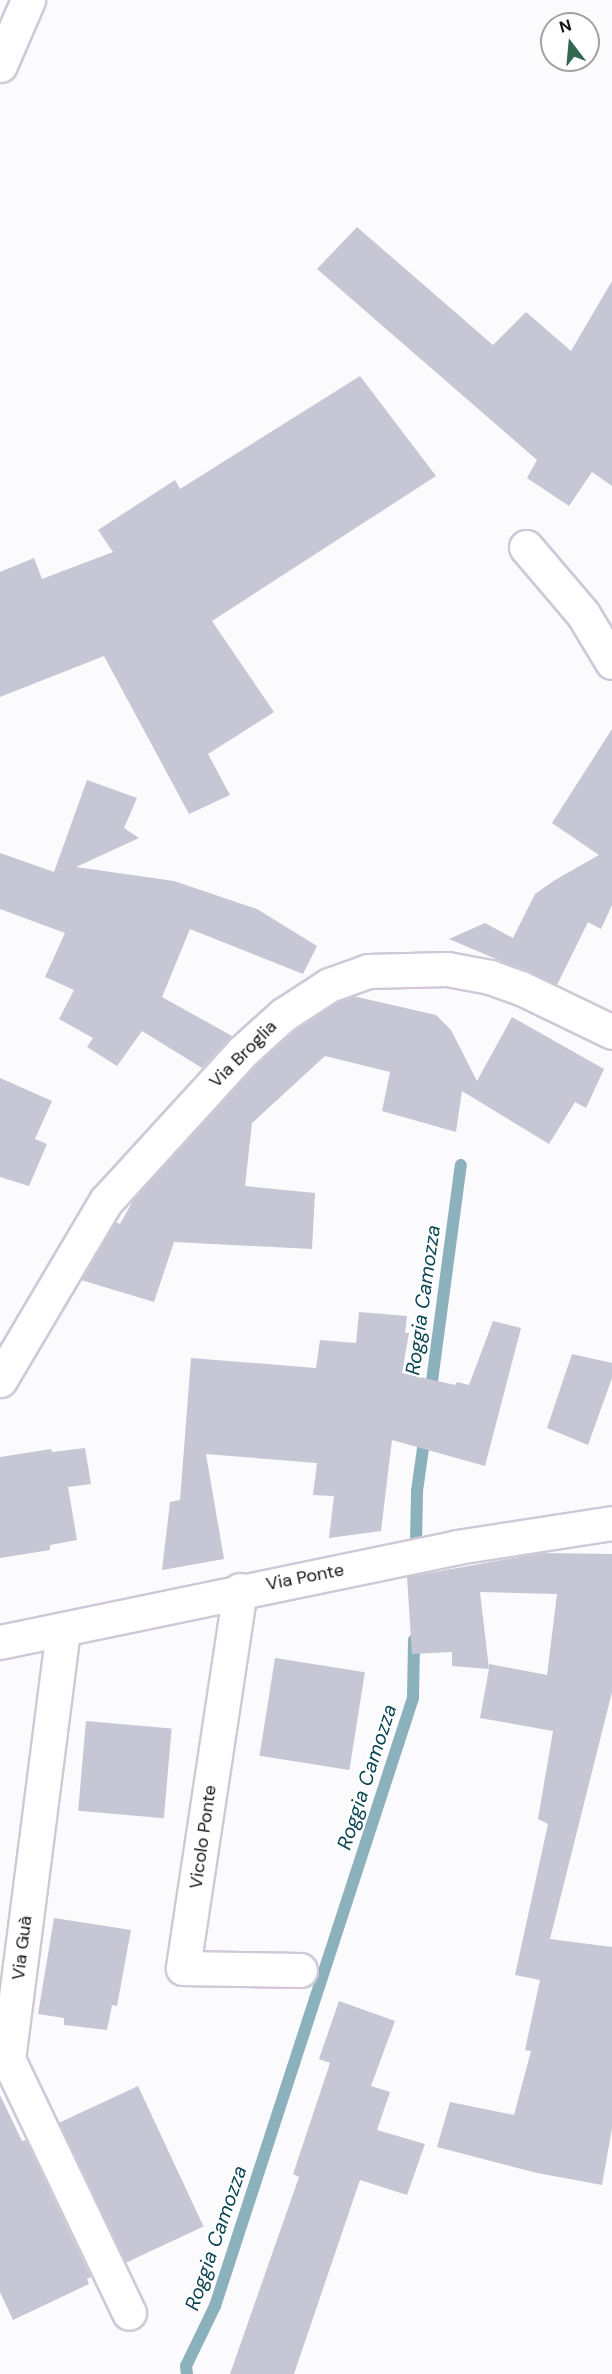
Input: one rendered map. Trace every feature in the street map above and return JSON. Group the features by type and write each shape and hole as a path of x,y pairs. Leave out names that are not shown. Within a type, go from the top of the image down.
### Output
{"street":[{"path":"0,65 28,0"},
{"path":"526,547 583,614 612,662"},
{"name":"Via Broglia","path":"0,1380 106,1201 242,1052 283,1015 329,985 368,971 447,969 490,977 521,988 612,1032"},
{"name":"Via Ponte","path":"0,1642 240,1590 457,1547 612,1523"},
{"name":"Vicolo Ponte","path":"240,1590 183,1968 300,1970"},
{"name":"Via Guà","path":"63,1630 8,2059 129,2313"}],"building":[{"path":"357,227 493,345 526,312 571,351 612,281 612,486 592,472 569,506 527,478 537,460 317,269"},
{"path":"360,376 436,476 212,621 274,712 208,754 230,795 189,814 104,656 0,697 0,572 34,558 42,579 113,552 98,530 175,480 180,489"},
{"path":"612,729 612,905 601,929 588,922 557,985 449,939 485,923 513,938 535,894 599,855 552,823"},
{"path":"87,780 137,798 124,828 139,838 76,867 174,881 257,909 317,946 303,974 190,929 162,997 232,1036 202,1068 142,1031 117,1066 87,1047 93,1038 59,1019 74,990 45,977 65,933 0,909 0,853 54,872"},
{"path":"353,996 436,1015 451,1030 477,1081 512,1017 604,1069 586,1108 575,1102 549,1144 462,1091 456,1132 382,1111 390,1072 325,1056 252,1123 245,1186 315,1193 312,1249 174,1242 154,1302 81,1280 115,1222 120,1224 134,1199 255,1065 294,1030 337,1002"},
{"path":"0,1078 52,1101 35,1139 47,1144 29,1186 0,1177"},
{"path":"359,1312 407,1316 405,1333 409,1333 402,1373 455,1385 457,1382 469,1385 493,1321 521,1328 485,1466 392,1440 381,1531 329,1538 334,1496 313,1495 317,1463 206,1454 224,1559 162,1570 170,1502 180,1500 191,1358 316,1368 320,1340 356,1343"},
{"path":"572,1354 612,1363 612,1378 588,1445 547,1428"},
{"path":"85,1448 91,1484 68,1487 77,1540 50,1545 50,1550 0,1558 0,1457 51,1449 52,1452"},
{"path":"541,1553 612,1554 612,1692 550,1939 612,1947 612,2128 602,2185 537,2173 437,2147 450,2102 514,2115 531,2051 525,2050 540,1980 515,1975 548,1824 538,1819 553,1731 480,1718 489,1669 452,1666 452,1652 412,1654 407,1577","holes":["480,1592 557,1594 547,1675 489,1664 489,1669"]},
{"path":"275,1658 365,1672 349,1770 260,1756"},
{"path":"86,1721 172,1728 164,1818 78,1811"},
{"path":"54,1918 131,1930 117,2006 112,2005 107,2030 64,2025 64,2018 38,2014"},
{"path":"339,2001 395,2021 371,2086 390,2092 377,2130 425,2144 407,2195 360,2180 294,2374 230,2374 299,2177 293,2174 330,2063 319,2059"},
{"path":"138,2086 204,2226 125,2263 59,2123"},
{"path":"0,2095 22,2141 26,2140 91,2277 87,2279 89,2284 13,2320 0,2292"}],"waterway":[{"name":"Roggia Camozza","path":"430,1396 461,1165"},
{"name":"Roggia Camozza","path":"415,1590 417,1491 425,1434"},
{"name":"Roggia Camozza","path":"187,2374 186,2366 215,2306 413,1698 414,1640"}]}
